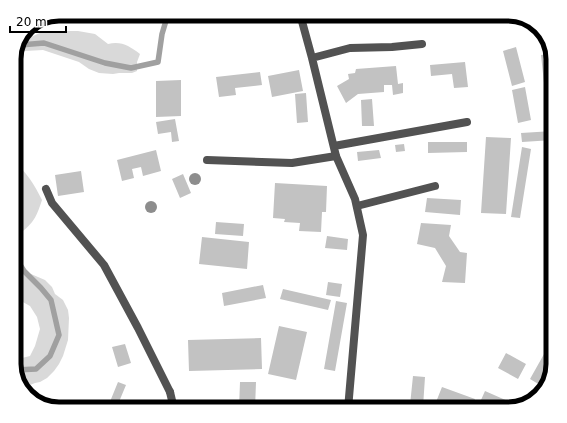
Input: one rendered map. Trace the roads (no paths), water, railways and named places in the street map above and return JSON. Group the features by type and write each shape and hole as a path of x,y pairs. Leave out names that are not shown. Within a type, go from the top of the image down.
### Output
{"street":[{"path":"302,21 336,156 355,199 363,236 349,402"},
{"path":"312,58 350,48 392,47 422,44"},
{"path":"334,146 467,122"},
{"path":"207,160 292,163 336,156"},
{"path":"357,206 435,186"},
{"path":"46,189 52,203 104,265 170,392 172,402"}],"waterway":[{"path":"24,45 44,43 105,63 131,68 158,62 162,34 166,21"},
{"path":"21,266 51,300 59,335 50,356 36,369 21,370"}]}
